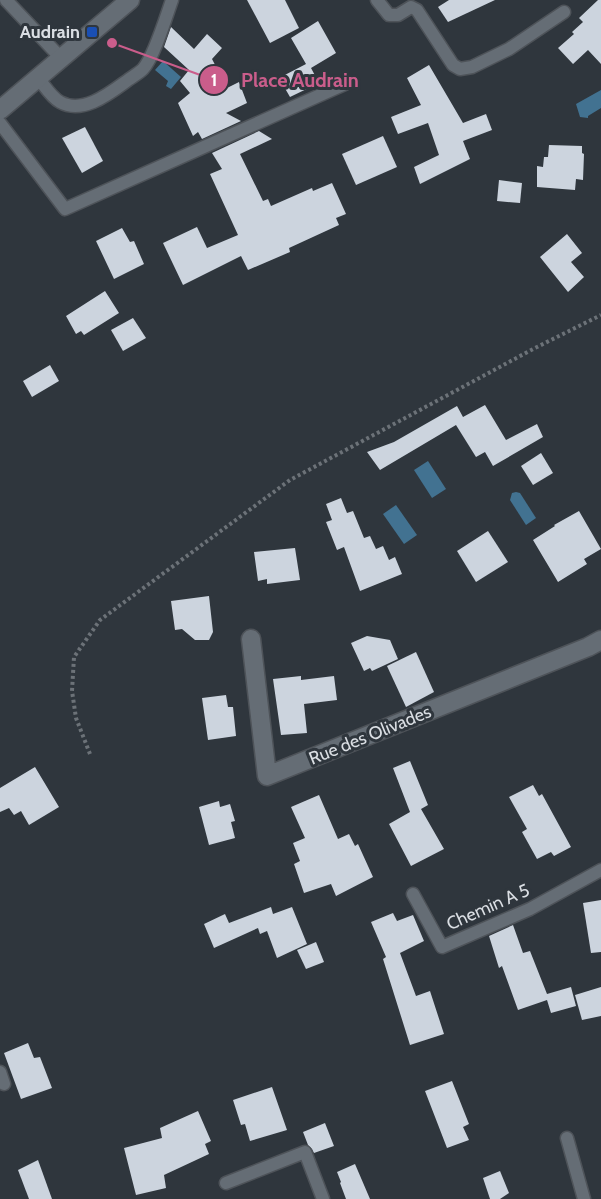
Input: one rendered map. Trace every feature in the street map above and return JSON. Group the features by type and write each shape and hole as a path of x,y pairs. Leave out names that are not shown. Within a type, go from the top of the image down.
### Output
{"street":[{"path":"0,110 130,0"},
{"name":"Rue des Olivades","path":"251,639 267,776 601,640"}],"lane":[{"path":"6,0 61,58"},
{"path":"38,78 60,102 74,106 88,104 111,93 143,69 150,57 172,0"},
{"path":"377,0 389,15 398,15 411,7 417,10 453,65 460,69 472,67 509,49 564,12"},
{"path":"0,123 65,209 345,84"},
{"name":"Chemin A 5","path":"413,894 442,947 530,909 601,870"},
{"path":"567,1138 584,1199"},
{"path":"226,1183 305,1152 323,1199"}],"path":[{"path":"90,754 76,718 72,691 74,657 100,620 290,480 601,315"}],"water":[{"path":"163,61 181,77 171,89 166,86 168,81 155,70"},
{"path":"601,90 601,108 588,118 580,117 576,104"},
{"path":"428,461 446,489 432,498 414,470"},
{"path":"512,493 520,493 536,518 526,525 510,500"},
{"path":"396,505 417,535 404,544 383,514"}],"building":[{"path":"247,0 285,0 299,28 270,43"},
{"path":"449,0 495,0 448,22 438,7"},
{"path":"598,0 601,0 601,64 588,50 573,64 558,48 574,34 572,32 583,22 579,18"},
{"path":"318,21 336,53 311,68 319,83 290,97 279,78 306,64 291,38"},
{"path":"171,27 194,49 207,34 222,48 212,59 227,88 239,82 247,103 226,113 241,121 202,139 198,132 193,136 178,103 190,93 180,81 189,70 164,47"},
{"path":"429,65 463,123 486,114 492,130 463,141 470,159 420,184 414,167 439,155 428,123 398,134 391,117 421,105 407,78"},
{"path":"85,127 103,161 82,173 62,138"},
{"path":"259,131 272,139 240,154 263,201 268,199 271,206 312,188 313,191 332,183 346,214 336,218 339,225 289,248 290,252 248,270 241,256 183,285 163,243 197,227 207,248 238,235 210,174 222,169 212,153"},
{"path":"383,136 397,167 356,185 342,154"},
{"path":"549,145 582,146 583,180 576,179 575,190 537,187 537,166 543,167 544,157 548,157"},
{"path":"499,180 522,183 520,203 497,201"},
{"path":"122,228 130,242 134,241 144,264 114,279 96,241"},
{"path":"567,234 582,253 571,262 584,277 568,292 540,257"},
{"path":"105,291 119,313 84,335 81,331 76,334 66,316"},
{"path":"133,318 146,338 123,351 111,330"},
{"path":"50,365 59,381 32,397 23,381"},
{"path":"485,405 506,440 537,424 543,437 493,466 485,452 476,457 456,425 380,470 367,452 394,442 457,406 463,417"},
{"path":"541,453 553,473 533,485 521,466"},
{"path":"341,498 347,513 353,511 364,538 370,536 376,549 383,546 389,560 395,557 402,574 360,591 344,547 337,550 326,522 332,520 326,504"},
{"path":"579,511 601,549 584,559 587,564 558,582 533,540"},
{"path":"488,531 508,562 476,582 457,551"},
{"path":"295,548 300,580 267,584 267,579 258,581 254,552"},
{"path":"209,596 213,632 209,640 195,640 182,629 175,630 171,601"},
{"path":"367,636 390,640 398,659 372,671 370,668 364,671 351,643"},
{"path":"416,652 434,692 406,707 387,666"},
{"path":"301,676 301,680 334,676 337,700 304,704 307,733 281,735 273,679"},
{"path":"226,695 228,707 233,707 236,736 208,740 202,698"},
{"path":"410,761 428,805 421,809 444,849 411,866 389,824 410,812 393,768"},
{"path":"35,767 59,807 29,825 21,811 14,815 9,808 0,812 0,788"},
{"path":"533,785 539,796 542,794 571,847 554,856 551,852 537,859 522,832 527,829 509,797"},
{"path":"319,795 338,839 349,834 355,846 358,844 373,877 336,896 331,884 304,893 294,864 300,861 293,843 305,838 291,807"},
{"path":"219,801 220,807 230,804 235,821 231,822 235,838 209,845 199,807"},
{"path":"601,900 601,952 591,953 583,903"},
{"path":"271,907 273,914 292,907 307,944 277,958 267,931 260,934 258,928 214,948 204,924 225,914 229,923"},
{"path":"393,913 397,921 413,915 424,941 400,953 416,996 430,991 444,1034 410,1045 383,959 386,957 371,922"},
{"path":"513,925 523,953 530,951 547,994 571,987 576,1006 551,1013 547,1000 518,1010 502,966 499,968 489,936"},
{"path":"316,942 324,962 306,969 297,950"},
{"path":"601,987 601,1016 582,1020 575,995"},
{"path":"28,1043 34,1058 40,1057 52,1088 21,1099 4,1053"},
{"path":"452,1081 469,1124 463,1127 469,1140 447,1148 425,1091"},
{"path":"272,1087 287,1130 250,1141 245,1124 241,1125 233,1100"},
{"path":"198,1111 211,1141 205,1144 209,1154 164,1175 166,1188 136,1195 124,1148 162,1138 160,1128"},
{"path":"325,1123 334,1146 314,1153 303,1132"},
{"path":"38,1160 52,1199 29,1199 18,1170"},
{"path":"355,1164 370,1199 346,1199 337,1172"},
{"path":"500,1171 509,1193 500,1199 490,1199 483,1178"}],"place":[{"name":"Audrain","path":"92,32"},
{"name":"Place Audrain","path":"112,43"}]}
